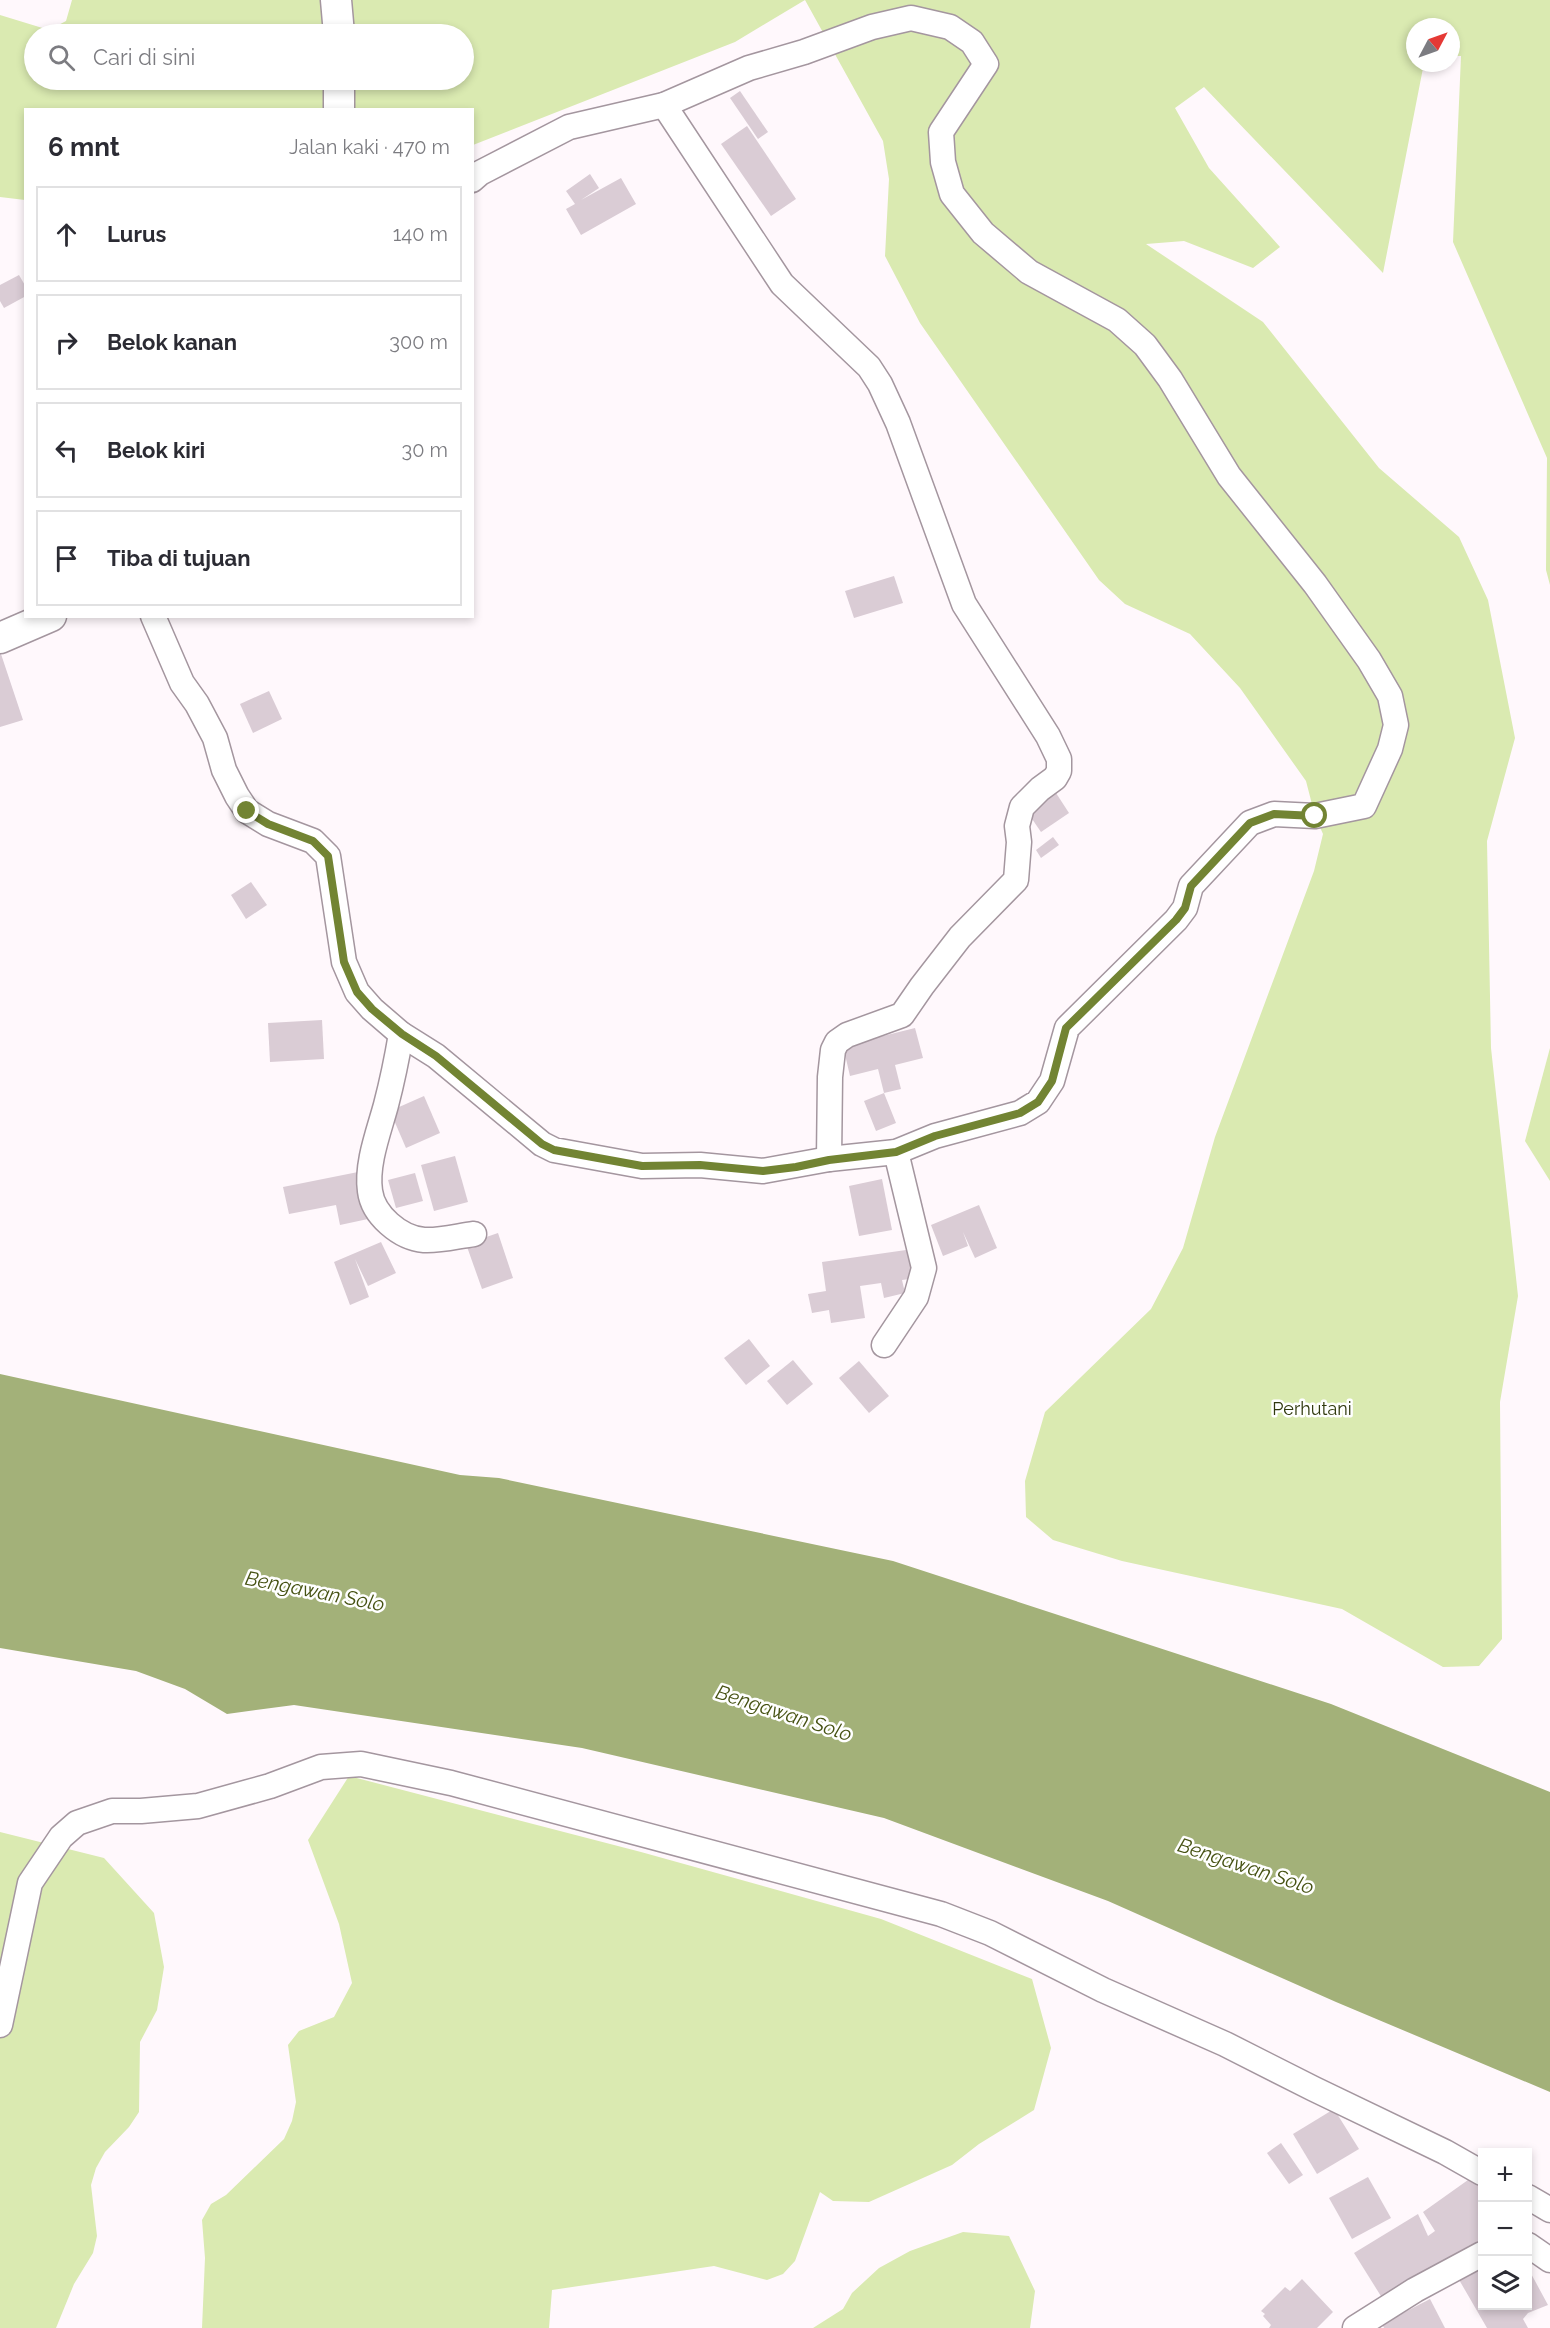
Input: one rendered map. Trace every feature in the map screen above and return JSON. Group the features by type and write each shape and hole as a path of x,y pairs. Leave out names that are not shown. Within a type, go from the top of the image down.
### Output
{"street":[{"path":"336,0 338,24"},
{"path":"154,618 182,683 198,704 215,738 224,770 247,811 268,824 313,841 328,856 344,962 357,992 372,1009 402,1034 436,1056 532,1137 554,1150 642,1166 700,1165 763,1171 896,1152 935,1136 1020,1113 1038,1102 1052,1081 1066,1028 1176,920 1185,908 1191,886 1250,823 1274,814 1315,816 1364,806 1390,749 1396,725 1390,696 1369,660 1343,622 1229,476 1170,379 1145,345 1117,320 1029,272 983,233 952,194 943,162 941,132 986,64 972,42 950,27 911,18 872,27 804,52 749,68 664,105 569,128 480,173 474,178"},
{"path":"339,90 339,108"},
{"path":"664,105 782,284 869,367 880,384 898,423 964,604 1048,735 1059,759 1059,771 1055,778 1022,807 1017,826 1019,842 1016,880 960,937 902,1015 846,1035 837,1042 833,1050 830,1077 829,1160"},
{"path":"0,638 46,618"},
{"path":"402,1034 373,1150 369,1189 372,1201 380,1215 400,1232 423,1240 474,1234"},
{"path":"884,1345 916,1297 924,1268 896,1152"},
{"path":"0,2025 30,1883 61,1837 77,1823 112,1811 198,1806 270,1786 321,1767 361,1764 451,1783 660,1837 941,1914 990,1933 1103,1990 1225,2044 1478,2170"},
{"path":"1532,2200 1550,2210"},
{"path":"1532,2249 1550,2260"},
{"path":"1355,2328 1416,2290 1478,2256"}],"green space":[{"path":"72,0 805,0 735,42 474,145 474,108 24,108 24,200 0,197 0,15 29,24 24,24 24,90 474,90 474,24 60,24 66,21"},
{"name":"Perhutani","path":"805,0 1550,0 1550,585 1546,570 1547,458 1453,242 1461,56 1460,18 1406,18 1406,72 1422,72 1383,273 1204,87 1175,108 1209,168 1280,247 1253,268 1184,241 1146,244 1263,322 1379,468 1459,537 1488,600 1515,738 1487,841 1491,1048 1518,1296 1500,1402 1502,1639 1479,1666 1443,1667 1342,1609 1122,1561 1053,1540 1026,1517 1025,1481 1045,1412 1151,1309 1183,1248 1215,1137 1314,871 1323,834 1315,816 1306,781 1240,688 1190,634 1125,604 1099,580 920,323 885,256 889,179 883,141"},
{"path":"1550,1048 1550,1181 1525,1141"},
{"path":"349,1776 641,1852 881,1919 1032,1979 1051,2048 1034,2110 979,2144 952,2165 869,2202 833,2201 820,2192 795,2261 783,2274 767,2280 714,2266 552,2290 549,2328 202,2328 205,2258 202,2220 211,2204 226,2195 284,2139 292,2121 296,2102 288,2045 299,2031 334,2017 352,1983 339,1924 308,1840"},
{"path":"0,1832 104,1858 154,1913 164,1967 157,2010 140,2042 139,2112 129,2127 105,2152 96,2168 91,2185 97,2236 93,2253 74,2284 56,2328 0,2328"},
{"path":"963,2232 1009,2236 1035,2291 1030,2328 813,2328 843,2309 852,2293 879,2268 910,2251"}],"water":[{"name":"Bengawan Solo","path":"0,1374 460,1475 499,1478 893,1561 1331,1704 1550,1792 1550,2092 1336,2002 1108,1901 884,1818 582,1748 294,1705 227,1714 185,1689 136,1671 0,1648"}],"building":[{"path":"740,91 768,132 758,139 730,98"},
{"path":"747,126 796,199 771,216 721,144"},
{"path":"590,174 599,188 581,200 621,178 636,204 581,235 566,209 575,204 566,191"},
{"path":"19,275 24,284 24,297 4,308 0,301 0,285"},
{"path":"894,576 903,603 854,618 845,591"},
{"path":"0,651 23,720 0,727"},
{"path":"269,691 282,719 253,733 240,704"},
{"path":"1056,793 1069,813 1041,832 1028,813"},
{"path":"1053,837 1059,845 1041,858 1036,850"},
{"path":"251,882 267,905 246,919 231,895"},
{"path":"322,1020 324,1059 270,1062 268,1023"},
{"path":"915,1028 923,1058 895,1065 901,1089 884,1093 878,1069 850,1076 843,1046"},
{"path":"884,1093 896,1123 876,1131 864,1101"},
{"path":"424,1096 440,1133 406,1148 390,1111"},
{"path":"455,1156 468,1202 434,1211 421,1165"},
{"path":"358,1172 368,1219 340,1225 336,1205 289,1214 283,1187"},
{"path":"415,1173 423,1201 396,1208 388,1180"},
{"path":"882,1179 892,1230 859,1236 849,1186"},
{"path":"979,1205 997,1248 975,1258 963,1232 968,1246 943,1256 931,1225"},
{"path":"498,1233 513,1278 482,1289 466,1244"},
{"path":"381,1242 396,1273 368,1286 355,1259 369,1297 350,1305 334,1262"},
{"path":"913,1249 917,1278 902,1280 905,1293 884,1298 881,1283 860,1286 865,1318 831,1323 829,1310 812,1313 808,1294 826,1291 822,1262"},
{"path":"749,1339 770,1366 746,1385 724,1358"},
{"path":"793,1360 813,1384 787,1405 767,1381"},
{"path":"859,1361 889,1396 869,1413 839,1378"},
{"path":"1334,2109 1359,2149 1317,2174 1293,2134"},
{"path":"1281,2143 1303,2175 1289,2184 1267,2153"},
{"path":"1475,2175 1478,2180 1478,2246 1384,2301 1354,2253 1418,2214 1428,2236 1435,2231 1423,2212"},
{"path":"1368,2177 1391,2218 1352,2239 1329,2198"},
{"path":"1478,2266 1478,2310 1532,2310 1532,2275 1548,2305 1528,2313 1523,2319 1528,2328 1487,2328 1458,2278"},
{"path":"1302,2279 1333,2312 1317,2328 1269,2328 1271,2325 1261,2311 1285,2287 1290,2291"},
{"path":"1430,2299 1445,2328 1384,2328 1382,2324"}],"route":[{"path":"247,811 268,824 313,841 328,856 344,962 357,992 372,1009 402,1034 436,1056 542,1144 554,1150 642,1166 700,1165 763,1171 896,1152 935,1136 1020,1113 1038,1102 1052,1081 1066,1028 1176,920 1185,908 1191,886 1250,823 1274,814 1315,816"}]}
